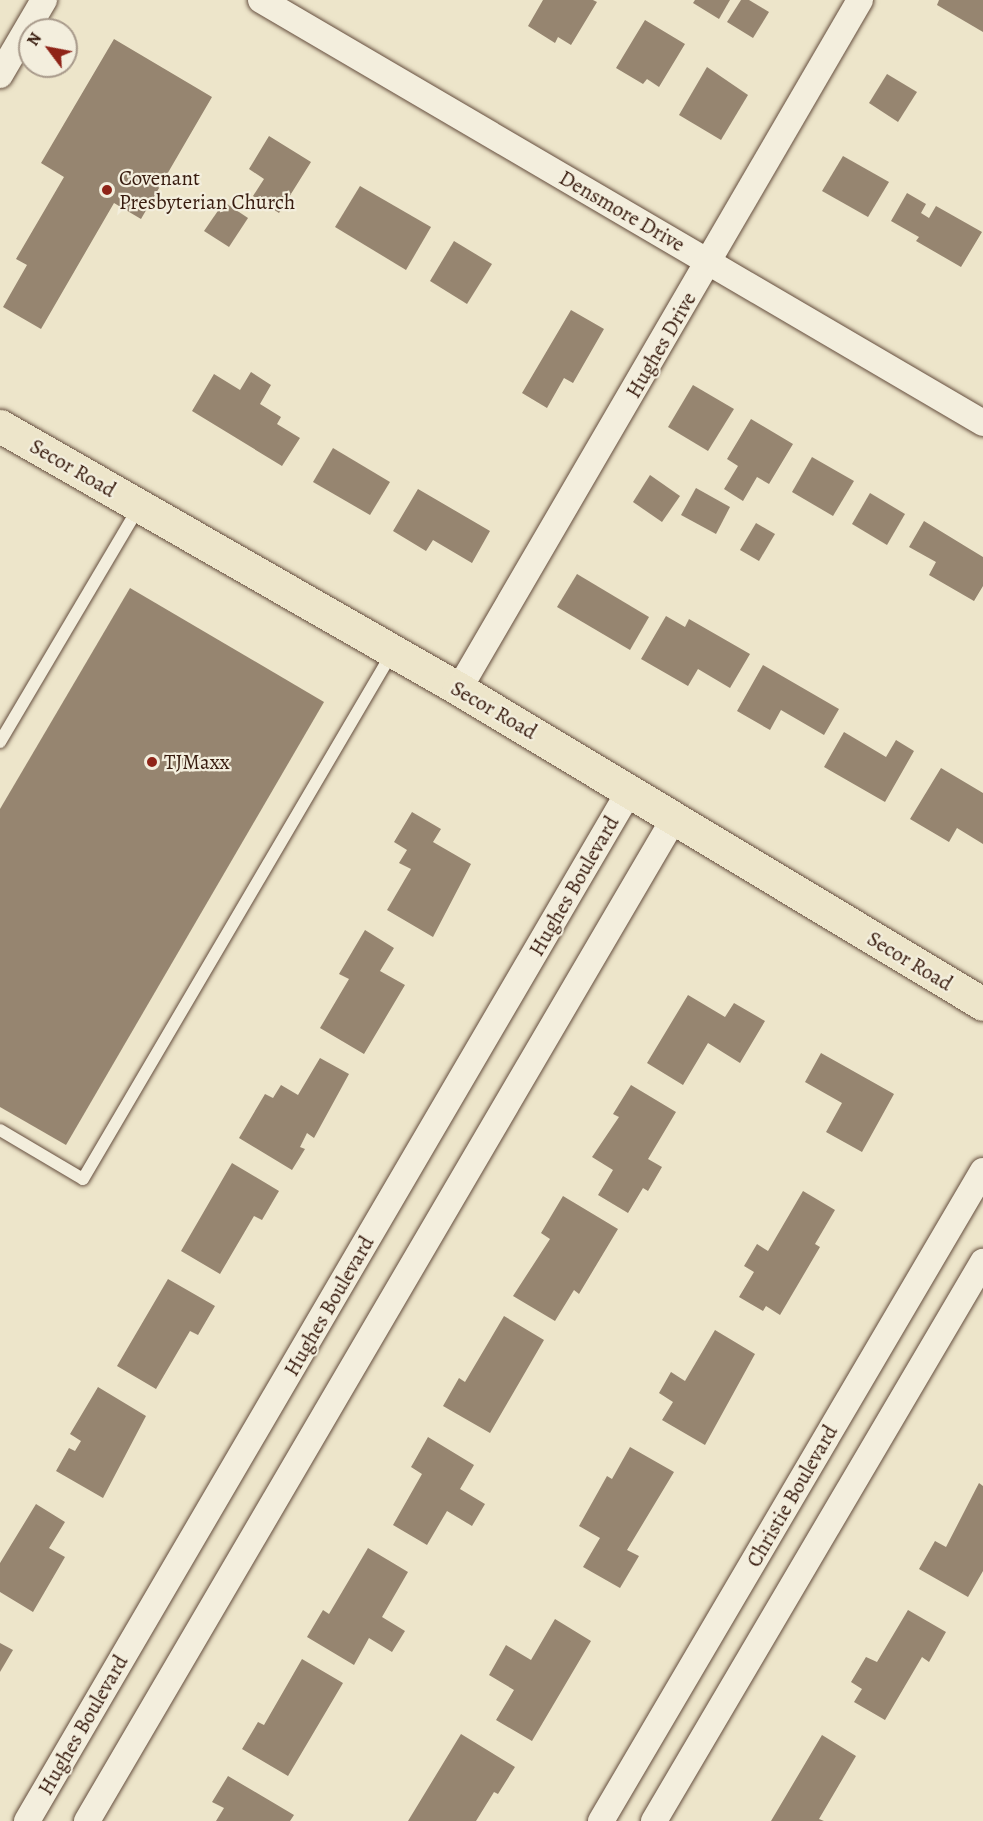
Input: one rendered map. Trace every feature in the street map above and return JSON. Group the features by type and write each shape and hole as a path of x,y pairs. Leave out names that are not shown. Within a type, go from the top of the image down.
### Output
{"main road":[{"name":"Secor Road","path":"0,426 459,688 630,790 673,820 983,1004"}],"street":[{"path":"0,75 44,0"},
{"name":"Densmore Drive","path":"261,0 983,423"},
{"name":"Hughes Drive","path":"459,688 710,262 860,0"},
{"name":"Hughes Boulevard","path":"27,1821 630,790"},
{"path":"87,1821 673,820"},
{"name":"Christie Boulevard","path":"601,1821 983,1171"},
{"path":"654,1821 983,1262"}],"lane":[{"path":"0,742 140,506"},
{"path":"0,1130 83,1179 393,652"}],"building":[{"path":"543,0 593,0 597,2 571,45 558,37 555,43 528,26"},
{"path":"695,0 730,0 719,19 693,3"},
{"path":"741,0 749,0 769,12 753,38 727,22"},
{"path":"939,0 983,0 983,32 937,5"},
{"path":"645,20 685,44 659,87 647,79 643,84 616,68"},
{"name":"Covenant Presbyterian Church","path":"114,39 212,97 141,219 114,203 41,329 3,307 27,265 16,259 64,177 41,163"},
{"path":"707,67 748,95 721,140 679,115"},
{"path":"887,74 917,92 898,122 869,103"},
{"path":"269,136 311,162 279,213 253,196 264,179 249,169"},
{"path":"843,156 889,182 868,217 822,191"},
{"path":"360,186 431,227 406,270 335,227"},
{"path":"907,193 926,204 921,213 929,218 936,206 982,232 961,267 916,241 919,237 891,221"},
{"path":"224,202 248,218 229,247 204,231"},
{"path":"454,241 492,264 467,304 430,281"},
{"path":"571,310 604,329 573,383 564,378 547,408 522,393"},
{"path":"251,372 271,385 260,404 281,417 277,424 300,438 282,466 192,411 214,374 240,390"},
{"path":"693,385 734,409 708,451 668,427"},
{"path":"751,419 793,444 769,484 757,477 743,501 724,489 738,466 727,459"},
{"path":"333,448 390,482 370,515 313,482"},
{"path":"812,457 854,481 833,516 792,492"},
{"path":"650,475 680,496 662,522 633,502"},
{"path":"696,488 730,507 716,534 681,515"},
{"path":"418,489 490,531 472,563 433,540 426,551 393,531"},
{"path":"870,493 905,514 887,545 852,524"},
{"path":"924,521 983,557 983,586 974,601 929,575 936,562 909,547"},
{"path":"756,523 775,534 759,561 740,550"},
{"path":"577,574 649,617 630,650 557,607"},
{"path":"130,588 324,702 66,1145 0,1107 0,809"},
{"path":"666,616 685,627 689,619 750,654 730,688 698,669 688,686 641,659"},
{"path":"763,665 839,709 824,735 781,710 770,730 737,711"},
{"path":"844,732 886,757 896,740 914,751 885,802 824,767"},
{"path":"941,768 983,793 983,844 957,828 949,842 910,819"},
{"path":"412,812 441,829 433,842 471,864 433,937 387,910 411,869 399,863 407,850 394,842"},
{"path":"365,930 394,948 380,971 405,985 364,1054 320,1028 349,979 339,974"},
{"path":"688,995 725,1017 734,1003 765,1021 740,1063 708,1043 683,1085 647,1063"},
{"path":"821,1053 894,1094 862,1152 826,1132 842,1103 805,1082"},
{"path":"320,1058 349,1074 314,1138 307,1133 300,1147 305,1149 292,1170 239,1138 265,1094 273,1098 281,1085 298,1095"},
{"path":"631,1085 676,1112 648,1159 662,1167 648,1191 643,1188 628,1213 598,1195 613,1170 592,1157 619,1117 613,1114"},
{"path":"232,1163 279,1191 262,1220 254,1216 220,1274 181,1251"},
{"path":"803,1191 835,1210 815,1244 820,1247 780,1315 766,1306 763,1311 739,1297 754,1272 744,1266 757,1244 768,1251"},
{"path":"563,1196 618,1229 579,1294 574,1290 555,1321 513,1296 550,1239 541,1233"},
{"path":"168,1279 215,1306 198,1335 190,1331 156,1389 117,1366"},
{"path":"504,1316 544,1340 490,1433 443,1406 459,1378 465,1382"},
{"path":"715,1330 755,1354 705,1445 662,1420 673,1402 659,1393 671,1372 685,1381"},
{"path":"98,1387 146,1416 103,1498 56,1471 69,1448 75,1451 81,1441 70,1434"},
{"path":"428,1437 474,1465 460,1489 485,1504 472,1526 447,1511 427,1545 393,1525 422,1474 411,1467"},
{"path":"630,1447 674,1472 627,1550 639,1556 620,1588 583,1567 600,1538 579,1526 607,1476 612,1479"},
{"path":"979,1483 983,1486 983,1571 968,1597 919,1569 935,1541 946,1547"},
{"path":"36,1504 65,1522 49,1548 65,1557 33,1612 0,1592 0,1563"},
{"path":"368,1548 408,1572 382,1617 405,1631 392,1652 369,1638 354,1665 307,1637 323,1610 329,1614"},
{"path":"908,1610 946,1632 929,1662 922,1657 885,1720 854,1702 862,1689 851,1682 866,1657 877,1662"},
{"path":"555,1619 591,1641 532,1741 496,1720 514,1690 489,1675 506,1645 531,1660"},
{"path":"0,1643 13,1650 0,1672"},
{"path":"302,1659 343,1683 288,1776 242,1749 258,1722 264,1725"},
{"path":"461,1734 515,1767 498,1794 494,1792 476,1821 408,1821"},
{"path":"822,1735 856,1756 819,1819 824,1821 771,1821"},
{"path":"228,1776 294,1815 290,1821 216,1821 224,1808 212,1802"}],"place":[{"name":"Covenant Presbyterian Church","path":"107,190"},
{"name":"TJMaxx","path":"152,762"}]}
